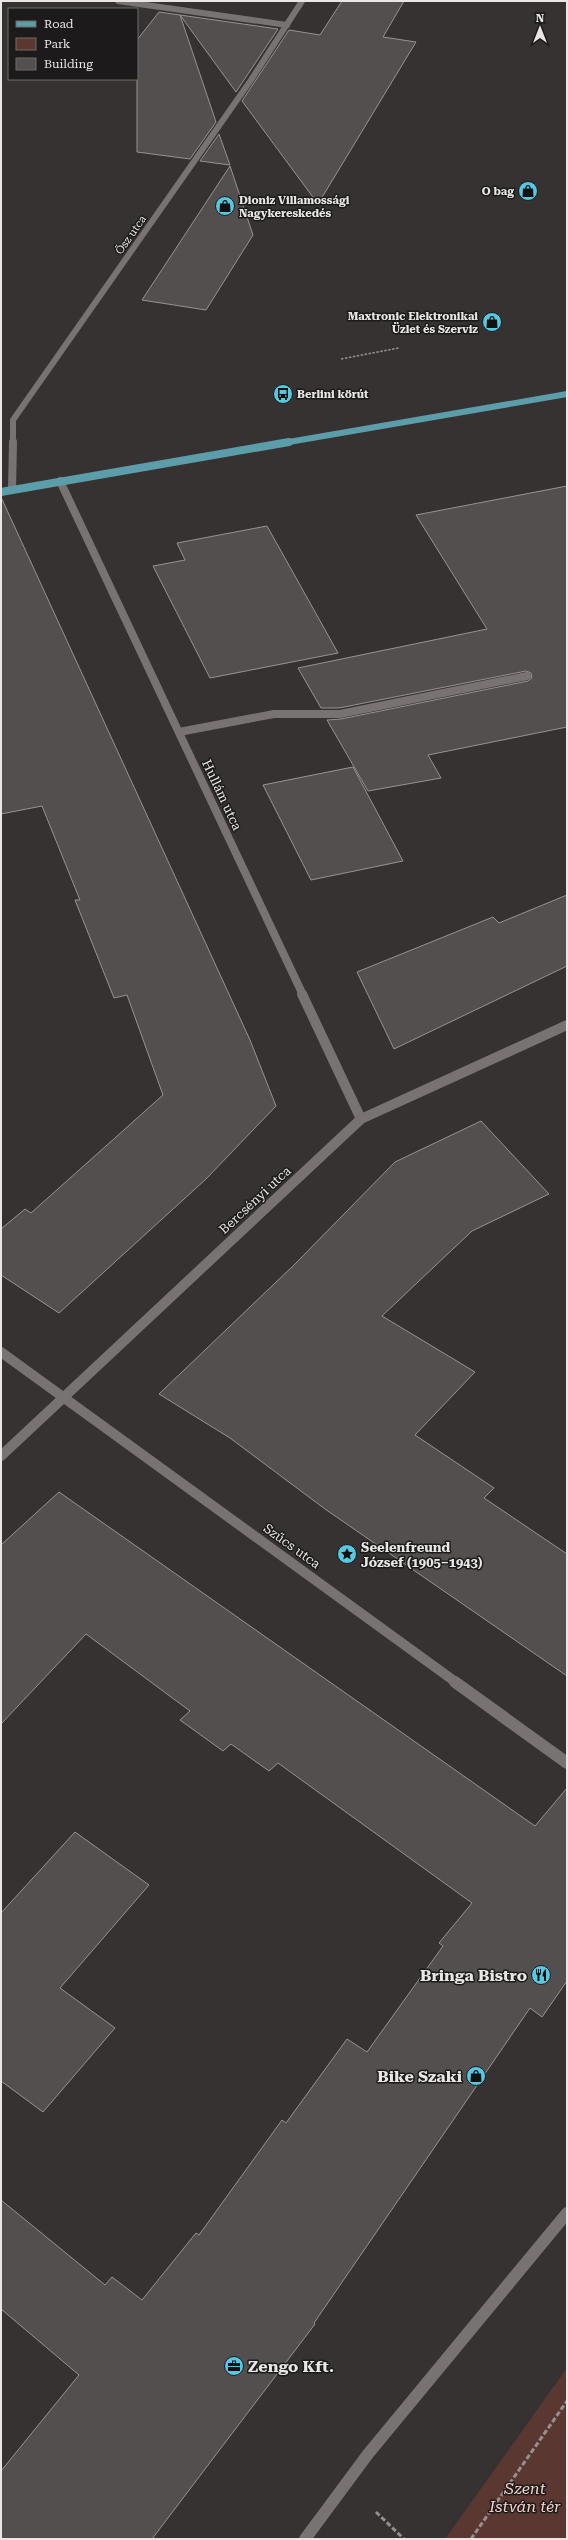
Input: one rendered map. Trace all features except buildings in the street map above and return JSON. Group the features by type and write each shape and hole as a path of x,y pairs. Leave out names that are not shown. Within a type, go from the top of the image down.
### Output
{"main road":[{"path":"1,492 567,394"}],"street":[{"path":"118,1 287,25"},
{"name":"Ősz utca","path":"12,490 13,420 251,80 302,1"},
{"name":"Hullám utca","path":"60,481 362,1119"},
{"path":"178,732 274,714 340,714 527,676"},
{"name":"Bercsényi utca","path":"1,1456 63,1396 362,1119 567,1025"},
{"name":"Szűcs utca","path":"1,1352 567,1763"},
{"path":"305,2539 368,2454 567,2213"}],"path":[{"path":"341,359 399,348"},
{"path":"470,2539 567,2401"}],"green space":[{"name":"Szent István tér","path":"567,2368 567,2539 445,2539"}],"place":[{"name":"O bag","path":"528,191"},
{"name":"Dioniz Villamossági Nagykereskedés","path":"225,206"},
{"name":"Maxtronic Elektronikai Üzlet és Szerviz","path":"492,322"},
{"name":"Berlini körút","path":"283,394"},
{"name":"Seelenfreund József (1905–1943)","path":"347,1554"},
{"name":"Bringa Bistro","path":"541,1975"},
{"name":"Bike Szaki","path":"476,2076"},
{"name":"Zengo Kft.","path":"234,2366"}]}
